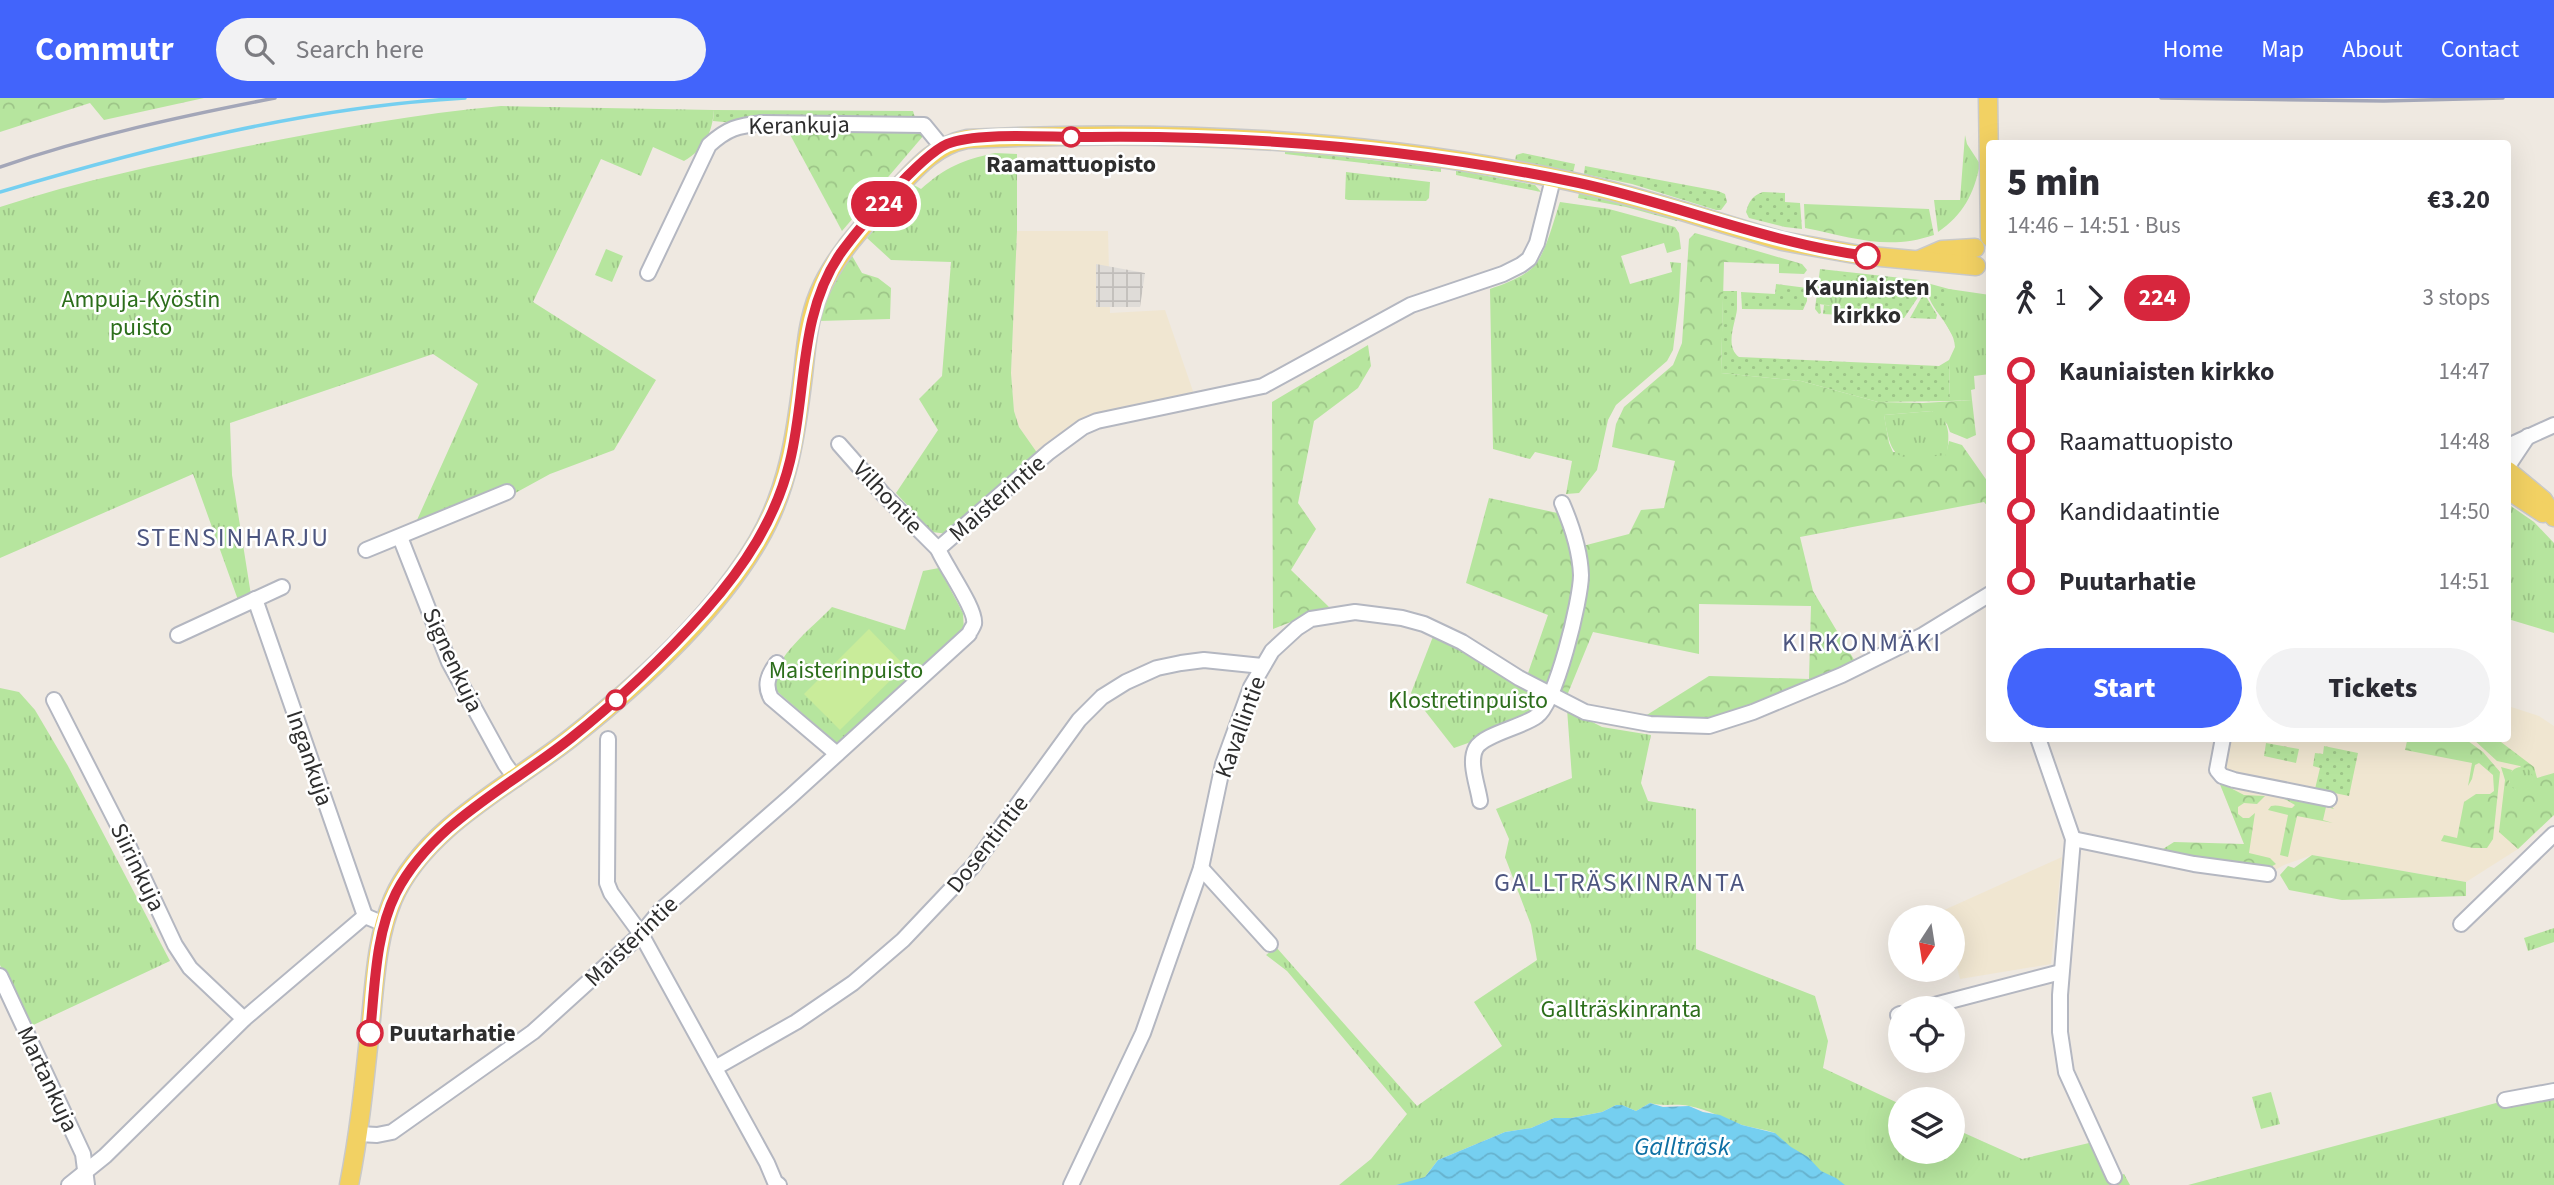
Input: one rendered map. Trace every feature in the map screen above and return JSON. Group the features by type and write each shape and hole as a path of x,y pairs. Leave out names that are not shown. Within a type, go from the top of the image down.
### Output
{"main road":[{"path":"1988,98 1989,140"},
{"path":"349,1185 359,1134 377,962 384,924 395,896 426,850 451,825 572,737 635,685 723,591 757,544 771,517 791,459 807,342 818,295 841,253 857,233 914,171 943,147 967,139 1212,137 1372,150 1553,179 1614,192 1782,241 1860,255 1919,260 1983,271"},
{"path":"1983,271 1973,257 1975,248 1986,238"},
{"path":"1919,260 1942,250 1975,248"},
{"path":"2511,472 2543,500 2554,518"},
{"path":"2511,492 2554,518"}],"street":[{"name":"Kerankuja","path":"648,273 709,145 737,126 763,123 924,125 943,147"},
{"name":"Maisterintie","path":"359,1134 392,1132 533,1032 641,934 661,910 969,634 974,624 972,608 943,563 938,549 1049,452 1083,427 1097,421 1263,386 1411,305 1503,274 1521,265 1529,259 1537,243 1553,179"},
{"path":"2511,444 2554,425"},
{"path":"2511,464 2528,436"},
{"name":"Vilhontie","path":"839,444 883,494 938,549"},
{"path":"366,550 507,492"},
{"path":"1480,801 1474,764 1475,749 1484,740 1540,715 1551,695 1574,621 1581,574 1572,526 1562,503"},
{"name":"Signenkuja","path":"400,537 449,662 516,779"},
{"path":"178,635 282,587"},
{"name":"Ingankuja","path":"255,599 365,916"},
{"name":"Kavallintie","path":"1071,1185 1143,1034 1201,867 1223,764 1235,726 1262,666 1283,639 1311,619 1355,612 1380,614 1424,624 1462,642 1519,678 1585,712 1622,720 1709,726 1726,722 1842,675 1923,635 1986,599"},
{"name":"Dosentintie","path":"715,1068 796,1021 853,983 903,940 973,866 1079,720 1102,697 1157,668 1181,663 1204,660 1262,666"},
{"path":"777,663 766,689 771,698 837,754"},
{"name":"Siirinkuja","path":"54,700 129,847 175,945 190,968 244,1018"},
{"path":"608,739 605,874 611,893 641,934 767,1163 774,1184"},
{"path":"2039,742 2073,839 2061,972 2060,1032 2066,1072 2115,1177"},
{"path":"2222,742 2217,770 2222,776 2329,799"},
{"path":"2461,924 2554,834"},
{"path":"2073,839 2194,864 2268,874"},
{"path":"1201,867 1270,944"},
{"path":"69,1185 86,1178 244,1018 365,916 384,924"},
{"path":"1965,997 2061,972"},
{"name":"Martankuja","path":"0,976 83,1154 86,1178"},
{"path":"2505,1100 2554,1091"}],"shaded area":[{"path":"1017,231 1108,231 1110,313 1165,310 1195,397 1136,407 1038,454 1019,427 1014,411 1011,373"},
{"path":"1096,264 1145,273 1140,307 1096,307"},
{"path":"2511,707 2539,716 2554,726 2554,812 2518,849 2466,882 2312,855 2268,874 2248,862 2244,844 2219,782 2226,742 2511,742"},
{"path":"2062,857 2051,964 1965,978 1965,905 1955,905"}],"green space":[{"path":"0,98 204,98 104,120 90,103 0,132"},
{"name":"Ampuja-Kyöstin puisto","path":"501,106 714,110 706,140 684,161 653,147 641,176 601,159 533,302 656,380 614,450 550,474 508,497 503,487 417,520 478,384 433,354 230,423 232,475 251,595 238,600 193,474 0,558 0,207 90,181 243,147 403,118"},
{"path":"714,110 913,111 916,121 734,123 713,121"},
{"path":"787,129 919,130 924,135 842,231"},
{"path":"1965,135 1967,144 1980,164 1977,175 1971,194 1961,211 1938,232 1934,200 1960,200"},
{"path":"1285,150 1441,168 1441,172 1285,154"},
{"path":"995,153 1017,154 1017,231 1011,373 1014,411 1019,427 1038,454 948,534 932,532 896,493 938,430 919,399 942,376 951,262 891,260 867,238 914,185 921,189 955,165"},
{"path":"1523,153 1575,164 1573,173 1515,162 1516,155"},
{"path":"1585,166 1718,191 1725,194 1727,202 1721,210 1716,210 1632,184 1584,174"},
{"path":"1456,170 1535,185 1541,192 1456,175"},
{"path":"1346,172 1430,182 1429,198 1426,201 1348,200 1345,199"},
{"path":"1763,192 1785,193 1785,202 1800,203 1802,229 1749,218 1746,212 1750,202"},
{"path":"1579,193 1678,217 1677,221 1578,198"},
{"path":"1560,202 1609,209 1675,227 1679,233 1681,249 1667,253 1664,243 1621,256 1630,284 1672,272 1670,262 1681,263 1673,350 1667,361 1616,405 1608,420 1597,470 1579,493 1566,494 1572,461 1535,452 1530,459 1493,449 1490,289 1522,276 1536,264 1545,247"},
{"path":"1804,204 1929,209 1934,235 1917,240 1885,242 1805,228"},
{"path":"1695,233 1802,264 1807,270 1804,274 1779,273 1779,264 1724,262 1721,373 1801,381 1878,402 1972,400 1976,435 1967,439 1950,432 1947,424 1932,411 1884,415 1893,452 1946,455 1949,441 1962,445 1986,479 1986,504 1984,502 1800,537 1813,591 1856,663 1720,719 1642,718 1709,676 1809,679 1811,606 1699,604 1699,654 1593,632 1566,698 1527,676 1548,615 1466,583 1489,498 1562,514 1575,548 1629,534 1641,510 1664,508 1675,461 1612,447 1616,424 1624,407 1673,365 1682,343 1689,239"},
{"path":"606,249 623,256 612,282 595,275"},
{"path":"851,254 862,273 878,278 891,288 890,319 818,321 831,288"},
{"path":"1820,269 1920,280 1923,290 1904,318 1823,314 1824,305 1857,308 1820,304 1819,314 1815,309"},
{"path":"1823,274 1860,278 1857,308 1819,304"},
{"path":"1927,283 1960,292 1955,347 1950,330 1930,300"},
{"path":"1776,284 1807,288 1807,301 1803,310 1742,309 1741,292 1775,294"},
{"path":"1949,289 1986,294 1986,374 1974,376 1972,400 1950,401 1949,360 1955,340 1944,321"},
{"path":"1723,291 1737,291 1732,347 1739,357 1939,366 1949,360 1950,401 1878,402 1801,381 1721,373"},
{"path":"1924,293 1937,315 1936,319 1910,318"},
{"path":"1368,345 1371,366 1358,388 1314,421 1298,503 1316,529 1291,570 1329,607 1273,629 1272,402"},
{"path":"1932,411 1946,424 1947,455 1918,458 1900,456 1890,443 1884,415"},
{"path":"2511,506 2534,522 2554,543 2554,633 2511,620"},
{"name":"Maisterinpuisto","path":"939,568 963,613 964,631 839,745 772,687 774,676 786,654 832,607 905,630 923,571"},
{"path":"869,629 905,666 840,730 804,694"},
{"name":"Klostretinpuisto","path":"1434,634 1470,652 1529,692 1535,701 1532,712 1485,737 1454,748 1411,693"},
{"path":"0,688 19,692 35,710 68,766 170,961 29,1027 0,965"},
{"name":"Gallträskinranta","path":"1567,709 1602,727 1651,735 1641,783 1648,801 1696,809 1696,949 1815,996 1828,1041 1823,1068 1888,1098 1888,1164 1965,1164 1965,1133 2022,1159 2089,1143 2108,1179 2124,1174 2130,1185 1779,1185 1775,1133 1742,1125 1696,1107 1650,1103 1636,1111 1616,1105 1602,1112 1571,1118 1554,1118 1531,1128 1505,1132 1438,1160 1425,1177 1411,1183 1339,1185 1371,1159 1407,1114 1287,971 1266,955 1276,947 1417,1106 1502,1046 1474,1002 1537,960 1531,925 1505,857 1509,839 1496,809 1572,778"},
{"path":"2407,742 2469,742 2483,752 2500,772 2493,839 2487,848 2473,848 2441,841 2444,835 2457,838 2464,802 2476,794 2490,794 2494,791 2493,775 2479,763 2475,765 2468,786 2472,763 2405,750"},
{"path":"2476,742 2501,742 2534,767 2537,778 2554,773 2554,815 2518,849 2499,832 2505,780 2501,767 2512,770 2509,782 2516,790 2527,789 2533,779 2520,766 2497,761"},
{"path":"2266,743 2299,749 2296,763 2264,756"},
{"path":"2324,746 2358,753 2349,796 2315,789 2320,768 2313,766 2315,753 2323,754"},
{"path":"2516,767 2526,767 2533,774 2533,784 2526,791 2516,791 2509,784 2509,774"},
{"path":"2219,782 2244,795 2265,796 2257,804 2244,803 2238,807 2238,814 2249,818 2255,813 2249,853 2270,858 2276,864 2263,871 2155,854 2174,842 2244,844"},
{"path":"2274,793 2328,802 2334,809 2326,807 2323,820 2333,823 2297,816 2288,857 2280,855 2288,815 2268,810 2271,806 2292,808 2295,805"},
{"path":"2312,855 2466,882 2466,896 2342,900 2289,890 2280,875 2288,866 2294,868"},
{"path":"2554,928 2554,942 2528,951 2524,938"},
{"path":"2271,1092 2280,1124 2261,1129 2252,1097"},
{"path":"2554,1096 2554,1185 2188,1185 2496,1103 2507,1106"}],"water":[{"name":"Gallträsk","path":"1650,1103 1663,1107 1689,1106 1742,1125 1775,1133 1808,1157 1821,1171 1845,1185 1396,1185 1425,1177 1438,1160 1505,1132 1531,1128 1554,1118 1571,1118 1602,1112 1616,1105 1636,1111"}],"waterway":[{"path":"0,192 172,145 289,120 347,110 465,98"}],"railway":[{"path":"0,167 136,128 275,98"},
{"path":"2161,98 2384,101 2503,98"}],"bus line":[{"name":"224","path":"370,1033 377,962 384,924 395,896 426,850 451,825 572,737 635,685 723,591 757,544 783,487 791,459 811,319 828,274 857,233 914,171 932,154 952,142 1021,137 1124,136 1196,137 1332,145 1451,161 1576,183 1782,241 1867,256"}],"place":[{"name":"Raamattuopisto","path":"1071,137"},
{"name":"Kauniaisten kirkko","path":"1867,256"},
{"name":"Puutarhatie","path":"370,1033"}],"district":[{"name":"STENSINHARJU","path":"233,537"},
{"name":"KIRKONMÄKI","path":"1862,642"},
{"name":"GALLTRÄSKINRANTA","path":"1620,882"}]}
